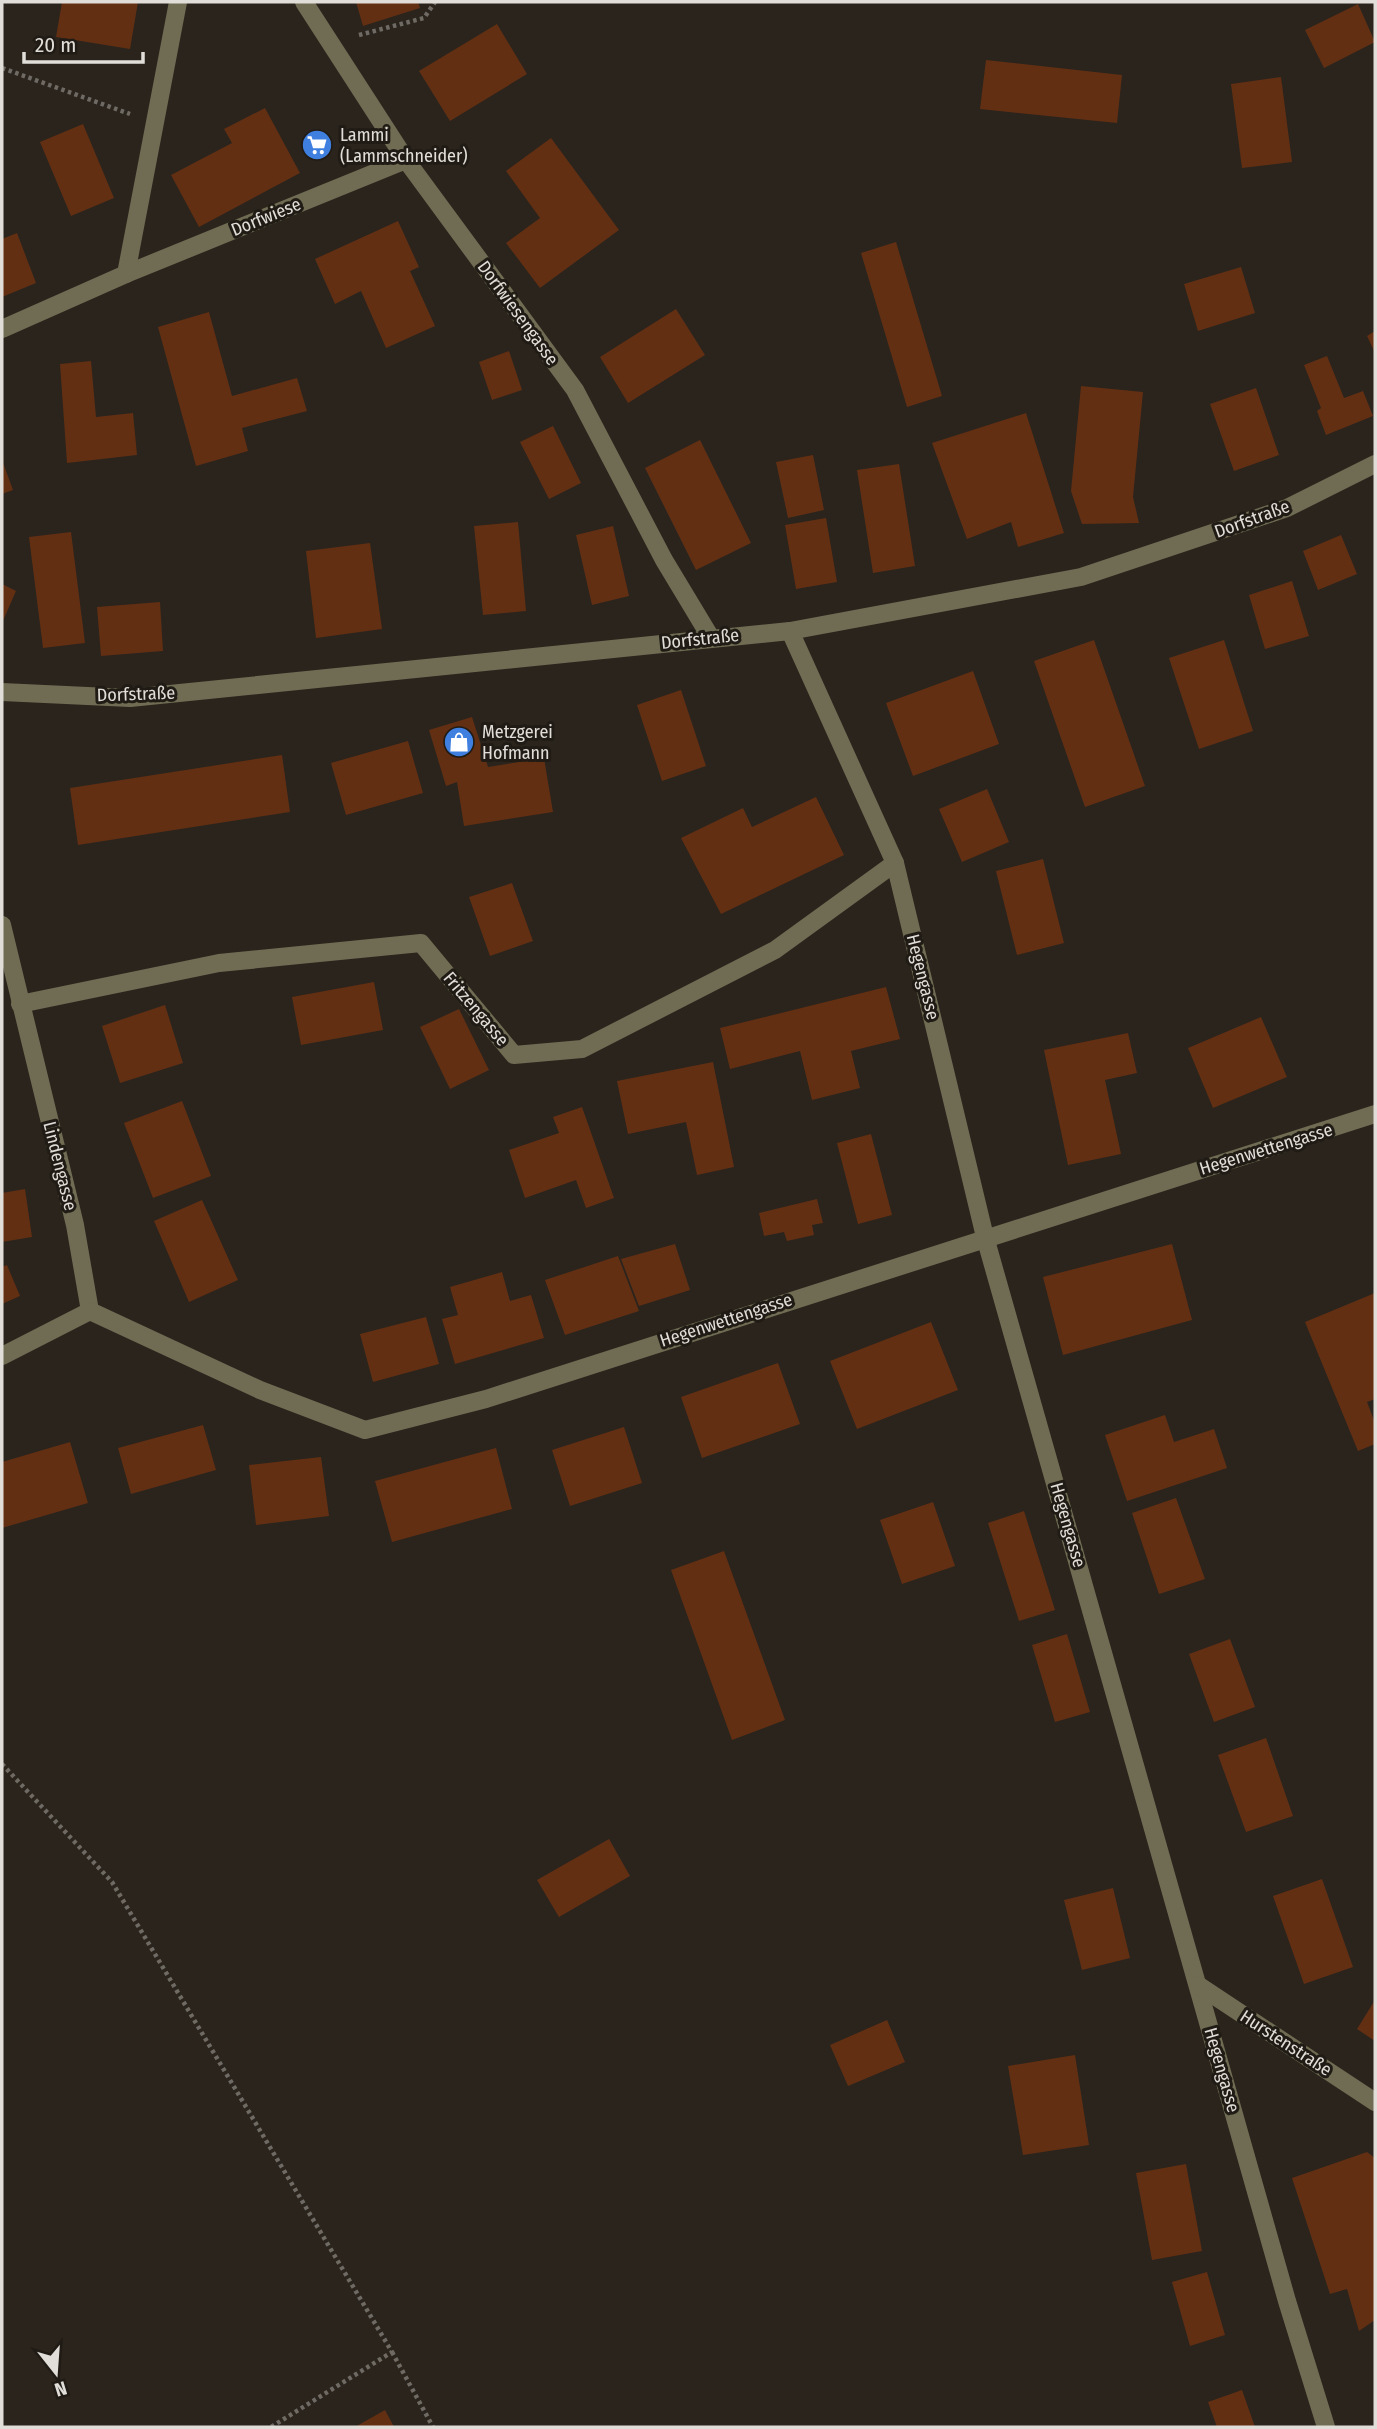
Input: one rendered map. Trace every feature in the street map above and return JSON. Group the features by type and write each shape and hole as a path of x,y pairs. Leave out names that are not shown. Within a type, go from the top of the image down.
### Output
{"street":[{"path":"126,274 178,2"},
{"name":"Dorfwiesengasse","path":"304,2 406,160 575,390 664,560 711,638"},
{"name":"Dorfwiese","path":"2,329 126,274 406,160"},
{"name":"Dorfstraße","path":"2,692 130,698 790,631 1081,577 1287,508 1375,464"},
{"name":"Hegengasse","path":"790,631 895,863 985,1237 1287,2301 1326,2427"},
{"name":"Fritzengasse","path":"20,1004 219,963 421,943 514,1055 582,1049 775,950 895,863"},
{"name":"Lindengasse","path":"2,925 75,1225 90,1311"},
{"name":"Hegenwettengasse","path":"90,1311 260,1390 365,1430 486,1399 985,1237 1374,1118"},
{"path":"2,1356 90,1311"},
{"name":"Hurstenstraße","path":"1198,1985 1375,2102"}],"path":[{"path":"331,42 424,18 435,2"},
{"path":"2,68 156,123"},
{"path":"2,1764 112,1882 392,2352 433,2427"},
{"path":"271,2427 392,2352"}],"building":[{"path":"62,2 138,2 130,49 56,37"},
{"path":"356,2 418,2 420,8 363,26"},
{"path":"1358,4 1375,42 1324,68 1305,30"},
{"path":"497,24 527,74 450,121 419,71"},
{"path":"986,60 1122,75 1117,123 980,109"},
{"path":"1281,77 1292,162 1242,168 1231,84"},
{"path":"265,108 300,173 199,227 171,175 232,143 224,129"},
{"path":"83,124 114,198 71,216 40,142"},
{"path":"551,138 619,230 540,288 506,243 540,218 506,171"},
{"path":"398,221 419,267 410,271 435,326 386,348 361,291 335,304 315,259"},
{"path":"17,233 36,283 2,297 2,239"},
{"path":"896,242 942,396 907,407 861,253"},
{"path":"1241,267 1255,313 1198,331 1184,284"},
{"path":"676,309 705,355 628,403 600,357"},
{"path":"209,312 232,396 297,378 307,411 242,428 248,451 196,466 158,327"},
{"path":"1375,331 1375,353 1367,336"},
{"path":"509,351 522,390 492,400 479,362"},
{"path":"1327,356 1344,398 1363,391 1373,416 1326,435 1317,411 1321,408 1304,365"},
{"path":"91,361 96,417 133,413 137,455 67,463 60,364"},
{"path":"1081,386 1143,392 1133,497 1139,523 1082,524 1071,491"},
{"path":"1256,388 1279,455 1234,471 1210,404"},
{"path":"1026,413 1064,533 1018,547 1011,522 967,539 932,443"},
{"path":"553,426 581,483 549,499 520,442"},
{"path":"700,440 751,543 696,570 645,468"},
{"path":"813,455 824,510 788,518 776,462"},
{"path":"2,460 13,490 2,494"},
{"path":"899,464 915,566 873,573 857,470"},
{"path":"826,518 837,582 796,589 785,525"},
{"path":"518,522 526,611 483,615 474,526"},
{"path":"613,526 629,596 592,605 576,535"},
{"path":"71,532 85,643 43,648 29,537"},
{"path":"1341,535 1357,574 1318,590 1303,551"},
{"path":"370,543 382,629 316,638 306,551"},
{"path":"1292,581 1309,636 1265,649 1249,595"},
{"path":"2,584 16,591 2,623"},
{"path":"160,602 163,651 101,656 97,607"},
{"path":"1094,640 1145,786 1085,807 1034,661"},
{"path":"1224,640 1253,731 1199,749 1169,658"},
{"path":"973,671 999,744 913,776 886,703"},
{"path":"681,690 706,766 662,781 637,705"},
{"path":"472,717 488,767 544,758 553,812 464,826 457,782 446,786 429,730"},
{"path":"408,741 423,793 346,815 331,763"},
{"path":"282,755 290,812 78,845 70,788"},
{"path":"987,789 1009,842 962,862 939,809"},
{"path":"816,797 844,855 721,914 681,838 743,808 752,827"},
{"path":"1043,859 1064,943 1017,955 996,871"},
{"path":"512,883 533,941 490,956 469,897"},
{"path":"374,982 383,1030 301,1045 292,997"},
{"path":"886,987 900,1039 851,1051 860,1088 812,1100 800,1051 730,1069 720,1028"},
{"path":"165,1005 183,1063 120,1083 102,1026"},
{"path":"459,1009 489,1070 450,1089 420,1027"},
{"path":"1261,1017 1287,1077 1213,1108 1188,1048"},
{"path":"1128,1033 1137,1073 1105,1080 1121,1154 1068,1165 1044,1050"},
{"path":"713,1062 734,1167 697,1175 686,1122 628,1134 617,1081"},
{"path":"182,1101 211,1176 153,1198 124,1123"},
{"path":"582,1107 614,1198 586,1208 576,1180 525,1198 509,1150 559,1133 553,1117"},
{"path":"871,1134 892,1215 858,1224 837,1143"},
{"path":"25,1189 32,1237 2,1242 2,1193"},
{"path":"817,1199 823,1223 812,1225 814,1235 787,1241 784,1232 764,1236 759,1213"},
{"path":"202,1200 238,1280 189,1302 154,1221"},
{"path":"675,1244 690,1290 639,1306 621,1259"},
{"path":"1172,1244 1192,1320 1063,1355 1043,1277"},
{"path":"618,1256 639,1311 565,1335 545,1280"},
{"path":"7,1265 20,1296 2,1304 2,1267"},
{"path":"502,1272 510,1301 531,1295 544,1338 455,1364 442,1319 458,1315 450,1287"},
{"path":"1375,1293 1375,1399 1367,1402 1375,1423 1375,1444 1358,1451 1305,1322"},
{"path":"426,1317 439,1364 373,1382 360,1334"},
{"path":"931,1322 958,1390 857,1429 830,1361"},
{"path":"778,1363 800,1424 702,1458 681,1397"},
{"path":"1165,1415 1174,1442 1214,1429 1227,1468 1127,1501 1105,1435"},
{"path":"203,1425 216,1470 131,1494 118,1448"},
{"path":"624,1427 642,1483 570,1506 552,1450"},
{"path":"70,1442 88,1503 2,1528 2,1462"},
{"path":"496,1448 512,1509 392,1542 375,1481"},
{"path":"321,1457 329,1516 256,1525 249,1465"},
{"path":"1176,1498 1205,1579 1159,1594 1132,1513"},
{"path":"933,1502 955,1566 902,1584 880,1520"},
{"path":"1024,1511 1055,1610 1019,1621 988,1523"},
{"path":"724,1551 785,1720 732,1740 671,1570"},
{"path":"1067,1634 1090,1712 1055,1722 1032,1645"},
{"path":"1230,1639 1255,1707 1214,1722 1189,1654"},
{"path":"1266,1738 1293,1816 1246,1832 1218,1755"},
{"path":"609,1839 630,1876 559,1917 537,1880"},
{"path":"1322,1879 1353,1967 1304,1984 1273,1896"},
{"path":"1113,1888 1130,1958 1082,1970 1064,1900"},
{"path":"1375,2000 1375,2041 1357,2029"},
{"path":"887,2020 905,2062 848,2086 830,2045"},
{"path":"1075,2055 1089,2145 1023,2155 1008,2066"},
{"path":"1367,2152 1375,2158 1375,2320 1359,2331 1347,2289 1330,2294 1292,2178"},
{"path":"1186,2164 1202,2251 1152,2260 1136,2173"},
{"path":"1207,2272 1225,2335 1190,2346 1172,2282"},
{"path":"1242,2390 1255,2427 1217,2427 1208,2402"},
{"path":"385,2410 394,2427 355,2427"}],"place":[{"name":"Lammi (Lammschneider)","path":"317,145"},
{"name":"Metzgerei Hofmann","path":"459,742"}]}
